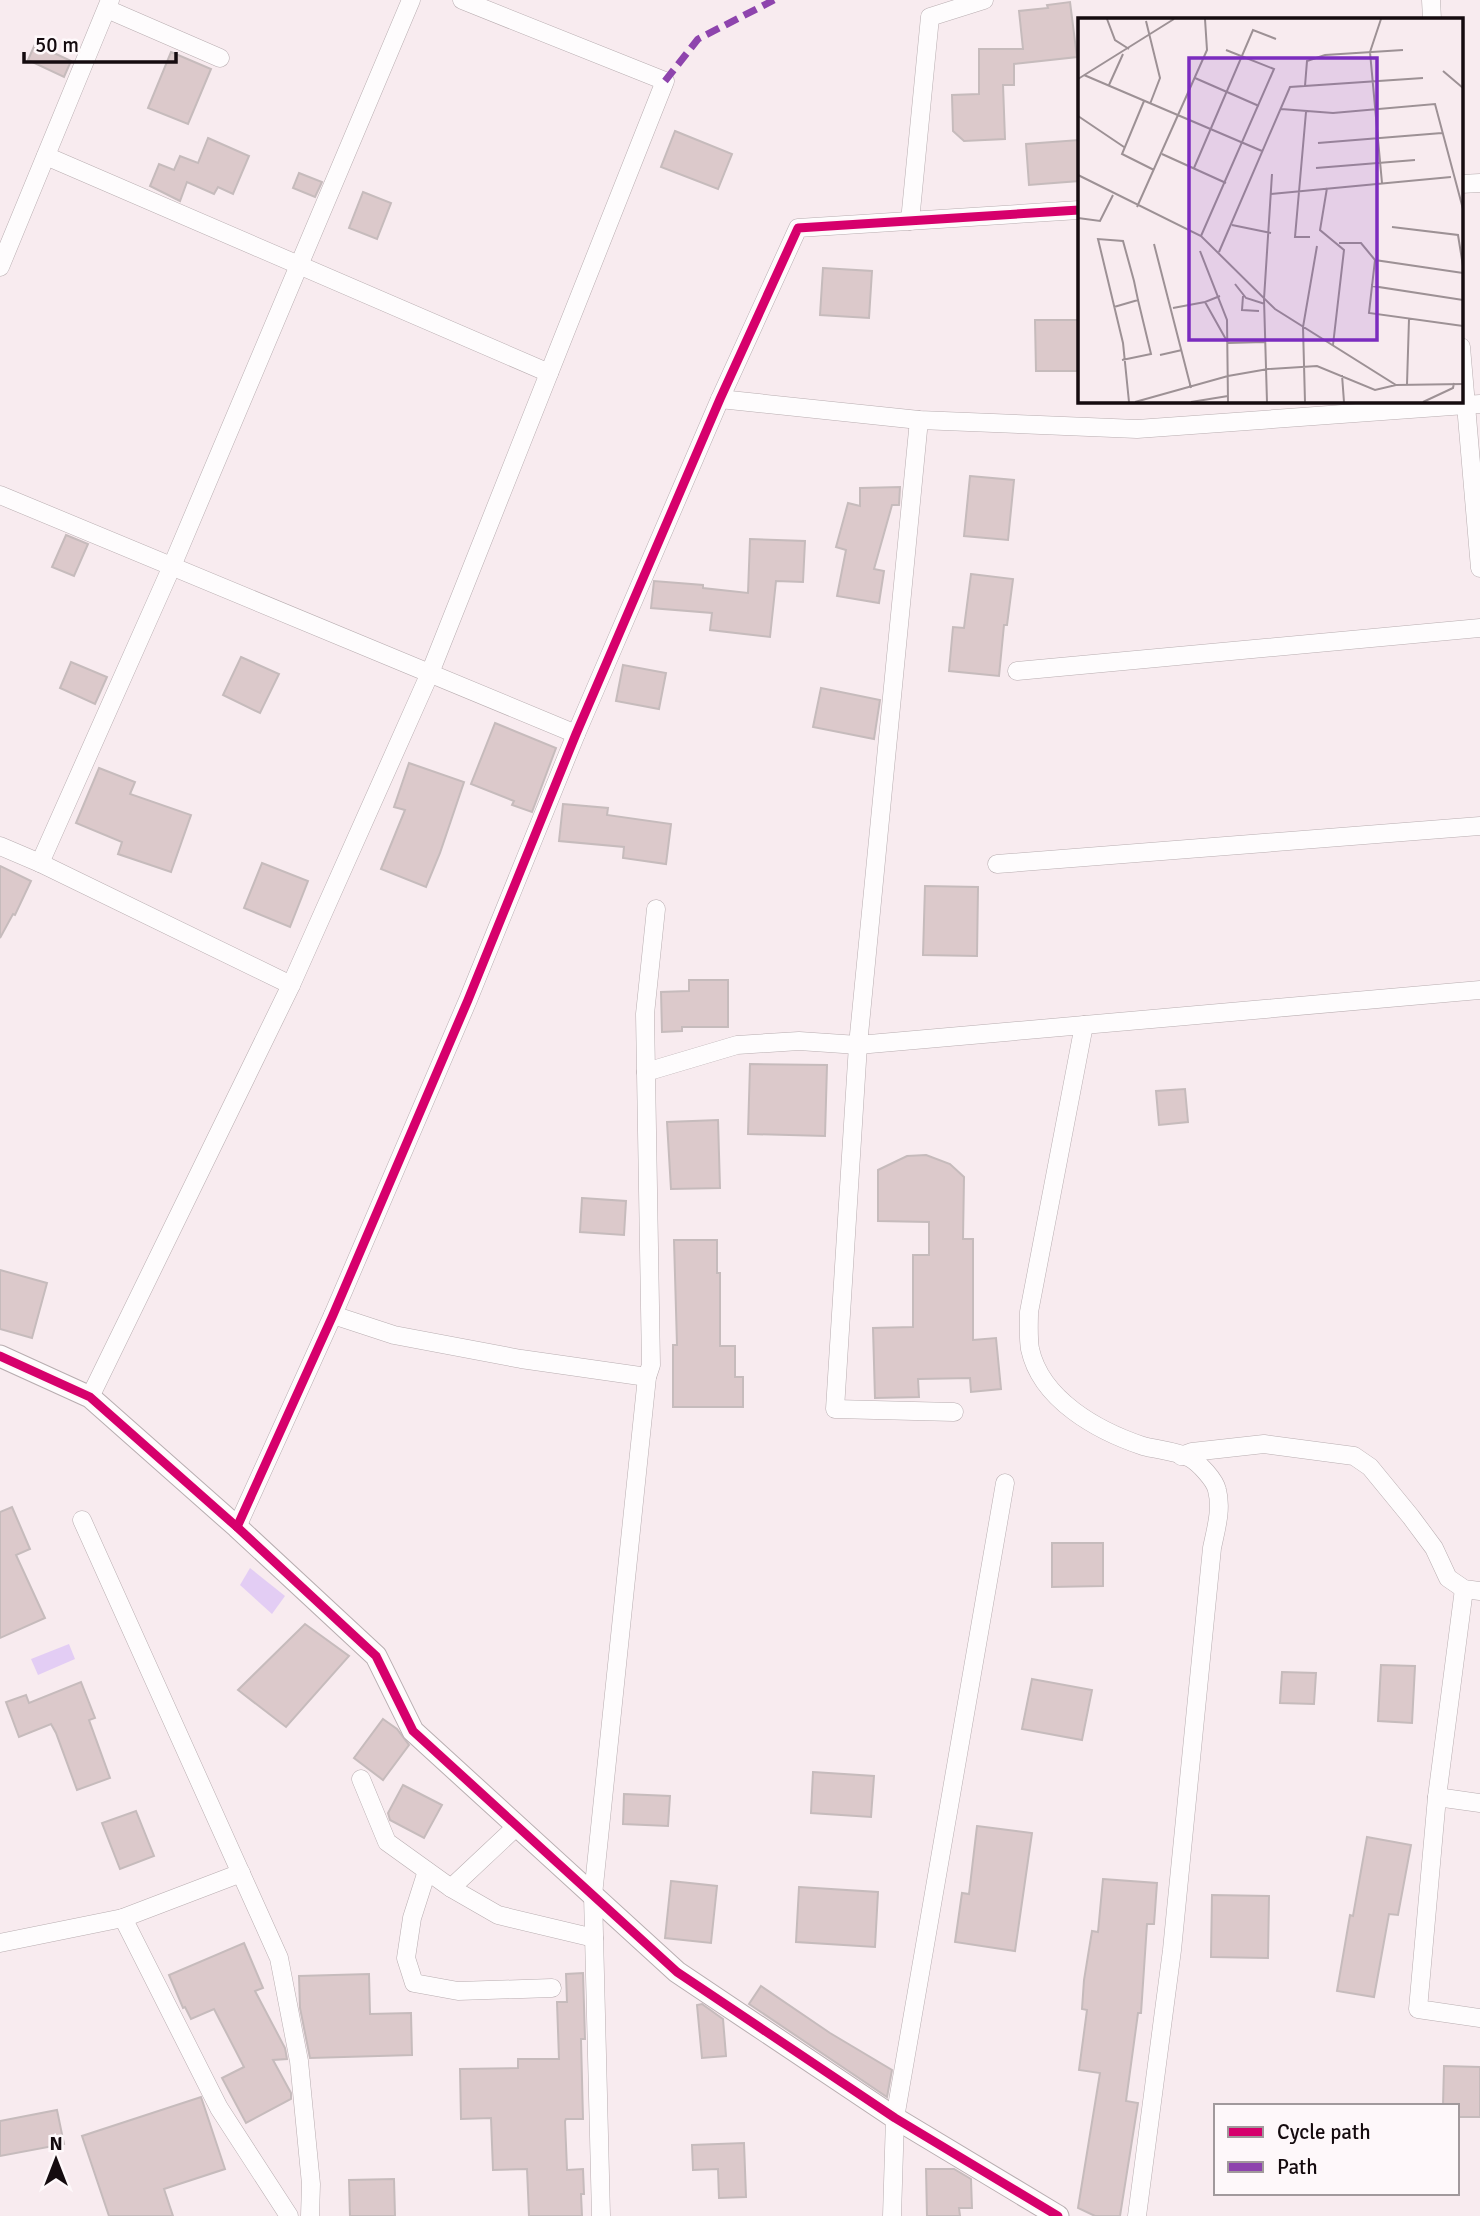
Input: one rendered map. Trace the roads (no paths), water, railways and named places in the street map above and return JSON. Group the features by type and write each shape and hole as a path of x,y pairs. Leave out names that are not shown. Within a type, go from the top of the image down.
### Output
{"street":[{"path":"40,863 172,566 411,0"},
{"path":"90,1397 291,985 430,673 665,81 462,0"},
{"path":"909,221 930,18 984,0"},
{"path":"1431,0 1432,18"},
{"path":"0,267 109,5 220,58"},
{"path":"46,156 549,373"},
{"path":"1462,184 1480,183"},
{"path":"237,1527 333,1315 468,1000 576,734 720,399 798,228 1078,210"},
{"path":"1462,351 1473,404 1480,568"},
{"path":"720,399 919,420 1137,429 1473,404"},
{"path":"919,420 859,1045 835,1409 954,1412"},
{"path":"0,495 576,734"},
{"path":"1017,671 1480,628"},
{"path":"997,864 1480,825"},
{"path":"0,846 291,985"},
{"path":"601,2216 593,1895 647,1377 651,1365 645,1014 656,909"},
{"path":"646,1072 737,1045 799,1041 859,1045 1480,990"},
{"path":"1084,1025 1028,1312 1030,1349 1041,1374 1054,1392 1083,1417 1134,1442 1190,1458 1217,1488 1220,1509 1212,1548 1172,1950 1137,2216"},
{"path":"333,1315 407,1337 521,1359 647,1377"},
{"path":"0,1356 90,1397 237,1527 376,1656 413,1731 677,1972 895,2118 1058,2216"},
{"path":"1181,1456 1192,1452 1264,1444 1354,1456 1370,1467 1434,1548 1448,1578 1472,1590 1437,1797 1418,2010 1480,2018"},
{"path":"892,2216 895,2118 1004,1483"},
{"path":"82,1520 279,1958 299,2061 311,2183 310,2216"},
{"path":"361,1779 387,1843 451,1888 498,1914 594,1938"},
{"path":"1437,1797 1480,1803"},
{"path":"451,1888 517,1826"},
{"path":"428,1871 412,1918 406,1958 414,1983 458,1991 552,1988"},
{"path":"0,1944 122,1918 241,1873"},
{"path":"122,1918 219,2108 289,2216"}]}
